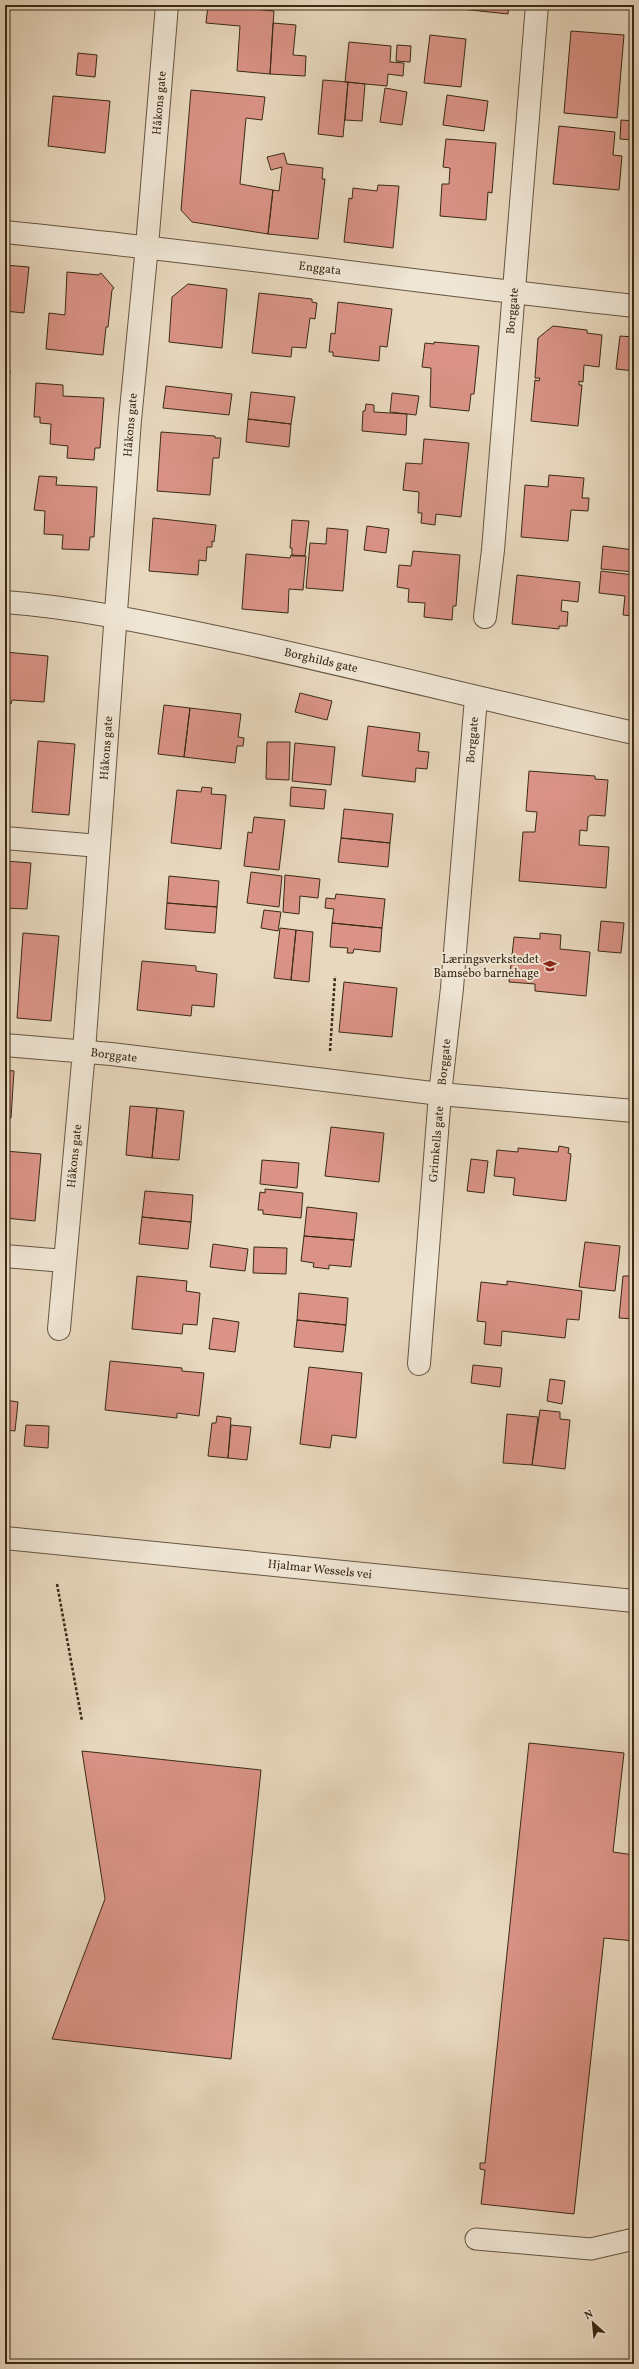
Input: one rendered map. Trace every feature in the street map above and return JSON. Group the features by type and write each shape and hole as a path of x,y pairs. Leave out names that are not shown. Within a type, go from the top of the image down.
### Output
{"street":[{"name":"Håkons gate","path":"59,1329 84,1051 114,615 130,420 148,246 167,5"},
{"name":"Borggate","path":"485,616 493,550 537,5"},
{"name":"Enggata","path":"5,232 148,246 514,293 634,306"},
{"name":"Borghilds gate","path":"5,602 114,615 288,652 476,698 634,733"},
{"name":"Borggate","path":"84,1051 440,1094 452,988 476,698"},
{"path":"5,838 99,846"},
{"path":"5,1045 84,1051"},
{"name":"Grimkells gate","path":"419,1364 440,1094 634,1111"},
{"path":"5,1256 64,1261"},
{"name":"Hjalmar Wessels vei","path":"5,1538 634,1602"}],"lane":[{"path":"476,2239 591,2249 634,2239"}],"path":[{"path":"330,1052 335,976"},
{"path":"57,1584 82,1722"}],"building":[{"path":"208,5 274,11 270,74 237,71 240,26 206,23"},
{"path":"461,5 509,5 508,14 461,9"},
{"path":"597,5 597,7 588,6"},
{"path":"273,23 296,25 293,55 306,56 305,76 270,74"},
{"path":"571,31 624,35 617,118 564,113"},
{"path":"430,35 466,39 461,87 424,83"},
{"path":"349,42 391,46 390,62 404,63 403,76 388,74 387,86 345,82"},
{"path":"397,45 411,46 410,62 396,61"},
{"path":"78,53 97,55 95,77 76,75"},
{"path":"323,80 348,82 343,137 318,134"},
{"path":"348,82 365,84 362,121 345,120"},
{"path":"385,88 407,92 402,125 380,122"},
{"path":"191,90 265,97 262,120 246,118 240,184 273,190 268,234 192,222 181,210"},
{"path":"447,95 488,101 484,131 443,125"},
{"path":"53,96 110,101 105,153 48,146"},
{"path":"621,120 634,121 634,182 633,176 630,176 633,140 620,139"},
{"path":"559,126 615,132 613,155 622,156 619,190 553,184"},
{"path":"446,139 496,143 492,193 488,192 486,220 440,216 442,184 449,184 450,168 443,167"},
{"path":"284,153 287,164 323,168 322,179 325,179 318,239 268,234 273,190 279,191 282,167 271,170 267,157"},
{"path":"378,185 399,186 393,248 344,242 349,198 352,199 353,188 377,191"},
{"path":"5,265 29,267 24,313 5,311"},
{"path":"67,272 98,275 101,273 114,288 112,290 103,355 46,349 49,313 65,315"},
{"path":"188,284 227,289 222,348 169,342 172,297"},
{"path":"259,293 312,299 312,302 317,303 315,319 310,318 306,348 292,347 291,357 252,353"},
{"path":"338,302 392,309 387,347 380,346 379,361 333,356 333,352 329,352 331,333 335,334"},
{"path":"553,326 587,330 587,333 602,335 599,367 584,365 583,382 579,381 579,385 582,385 578,426 531,421 535,380 539,381 540,378 535,378 538,338"},
{"path":"620,336 634,337 634,371 616,369"},
{"path":"434,342 479,346 474,394 471,394 469,411 430,407 431,368 422,367 425,343 434,344"},
{"path":"5,370 10,371 5,412"},
{"path":"36,383 63,385 63,396 104,398 100,448 95,448 94,460 67,458 68,446 50,444 51,424 40,423 40,417 34,417"},
{"path":"166,386 232,394 229,415 163,408"},
{"path":"251,392 295,397 291,424 248,419"},
{"path":"392,393 419,396 416,415 390,412"},
{"path":"366,404 374,405 374,412 407,414 406,435 362,431 363,411 365,411"},
{"path":"248,419 291,424 289,447 246,442"},
{"path":"161,432 215,436 215,438 221,438 219,458 213,458 210,495 157,491"},
{"path":"424,439 469,443 461,517 436,514 435,525 421,523 422,513 418,513 419,492 403,490 406,463 422,464"},
{"path":"5,463 7,463 5,501"},
{"path":"549,475 584,478 582,498 589,498 588,511 571,510 568,541 521,537 525,485 548,487"},
{"path":"39,476 57,477 56,485 97,487 94,537 90,537 89,550 62,549 63,535 44,534 45,511 34,510"},
{"path":"153,518 216,525 212,547 207,547 206,561 199,560 198,575 149,571"},
{"path":"292,520 309,521 305,556 292,556 292,548 290,548"},
{"path":"367,526 389,529 386,553 364,550"},
{"path":"327,528 348,530 343,591 306,588 310,543 326,544"},
{"path":"603,546 634,550 634,572 601,569"},
{"path":"413,551 460,555 456,606 453,606 452,620 424,617 425,603 408,602 409,589 397,587 399,565 411,566"},
{"path":"246,554 290,558 291,555 306,556 303,590 289,589 288,613 242,609"},
{"path":"601,571 634,575 634,616 623,615 625,596 599,593"},
{"path":"517,575 580,582 578,602 562,600 561,611 568,612 567,626 559,626 559,629 512,624"},
{"path":"5,652 48,656 44,702 12,700 11,704 5,703"},
{"path":"300,693 332,701 327,720 295,712"},
{"path":"164,705 190,708 184,757 158,754"},
{"path":"190,708 241,714 238,737 244,738 243,746 237,746 235,763 184,757"},
{"path":"368,726 420,733 418,751 429,752 427,769 416,768 415,782 362,776"},
{"path":"38,741 75,744 69,815 32,812"},
{"path":"267,742 290,742 289,780 266,779"},
{"path":"295,743 335,747 331,785 292,781"},
{"path":"529,771 595,776 595,779 608,780 605,816 591,815 588,817 587,831 580,830 579,845 609,847 606,888 519,881 523,832 535,832 537,812 526,811"},
{"path":"202,787 212,788 211,794 226,795 221,849 171,843 177,790 201,792"},
{"path":"291,787 326,790 324,809 290,806"},
{"path":"344,809 393,814 390,843 341,838"},
{"path":"254,817 285,820 279,870 244,866 248,832 252,833"},
{"path":"341,838 390,843 388,867 338,862"},
{"path":"5,861 31,863 27,909 5,908"},
{"path":"251,872 282,876 279,907 247,903"},
{"path":"285,875 320,879 318,898 300,896 299,914 283,912"},
{"path":"169,876 219,881 217,907 167,903"},
{"path":"336,894 385,899 382,928 332,923 334,909 325,908 326,898 335,899"},
{"path":"167,903 217,907 215,933 165,929"},
{"path":"264,910 281,912 278,931 261,928"},
{"path":"601,921 624,923 621,953 598,951"},
{"path":"332,923 382,928 380,952 354,949 353,953 347,953 348,948 330,947"},
{"path":"280,928 296,930 291,980 274,978"},
{"path":"296,930 313,932 309,982 291,980"},
{"path":"23,933 59,936 51,1021 17,1018"},
{"path":"540,933 561,935 560,949 590,952 586,996 535,991 535,984 509,982 514,937 540,939"},
{"path":"142,961 196,966 196,971 217,974 214,1007 192,1005 191,1016 137,1010"},
{"path":"344,982 397,988 392,1037 339,1032"},
{"path":"5,1070 14,1071 11,1118 5,1117"},
{"path":"130,1106 157,1108 152,1158 126,1155"},
{"path":"157,1108 184,1111 179,1160 152,1158"},
{"path":"331,1127 384,1133 379,1182 325,1176"},
{"path":"559,1146 569,1148 568,1153 571,1154 566,1201 513,1195 515,1178 494,1176 497,1150 518,1152 518,1148 558,1152"},
{"path":"5,1151 41,1154 35,1221 5,1218"},
{"path":"471,1159 488,1161 484,1193 467,1191"},
{"path":"262,1160 299,1163 297,1188 260,1184"},
{"path":"265,1189 303,1193 301,1218 263,1214 263,1210 258,1210 260,1192 265,1193"},
{"path":"145,1191 193,1195 191,1222 142,1217"},
{"path":"307,1207 357,1213 354,1240 304,1236"},
{"path":"142,1217 191,1222 188,1249 139,1244"},
{"path":"304,1236 354,1240 351,1267 329,1265 329,1269 313,1267 314,1263 301,1261"},
{"path":"585,1242 620,1246 615,1291 579,1287"},
{"path":"213,1244 248,1249 245,1271 210,1267"},
{"path":"254,1247 287,1248 286,1274 253,1273"},
{"path":"137,1276 187,1281 186,1291 200,1293 197,1325 183,1324 182,1334 132,1329"},
{"path":"623,1276 634,1276 634,1319 619,1318"},
{"path":"507,1281 582,1291 579,1320 567,1319 565,1338 502,1331 501,1346 484,1344 486,1322 477,1321 481,1282 507,1285"},
{"path":"299,1293 348,1298 346,1325 297,1320"},
{"path":"213,1318 239,1322 235,1352 209,1349"},
{"path":"297,1320 346,1325 343,1352 294,1347"},
{"path":"110,1361 182,1368 182,1371 204,1373 199,1416 177,1413 177,1418 105,1410"},
{"path":"473,1365 502,1368 500,1387 471,1383"},
{"path":"309,1367 362,1373 356,1438 332,1435 330,1448 300,1444"},
{"path":"550,1379 565,1381 562,1404 547,1401"},
{"path":"5,1400 18,1402 15,1431 5,1430"},
{"path":"540,1410 560,1412 560,1419 570,1420 565,1469 532,1465"},
{"path":"507,1414 538,1417 532,1465 503,1463"},
{"path":"217,1416 231,1418 228,1458 208,1456 212,1423 216,1423"},
{"path":"26,1425 49,1426 48,1448 24,1446"},
{"path":"231,1425 251,1427 247,1460 228,1458"},
{"path":"529,1743 624,1753 613,1852 634,1855 634,1941 604,1938 574,2214 481,2204 485,2170 480,2169 480,2163 485,2163"},
{"path":"82,1751 261,1770 231,2059 52,2039 105,1899"}],"place":[{"name":"Læringsverkstedet Bamsebo barnehage","path":"550,966"}]}
